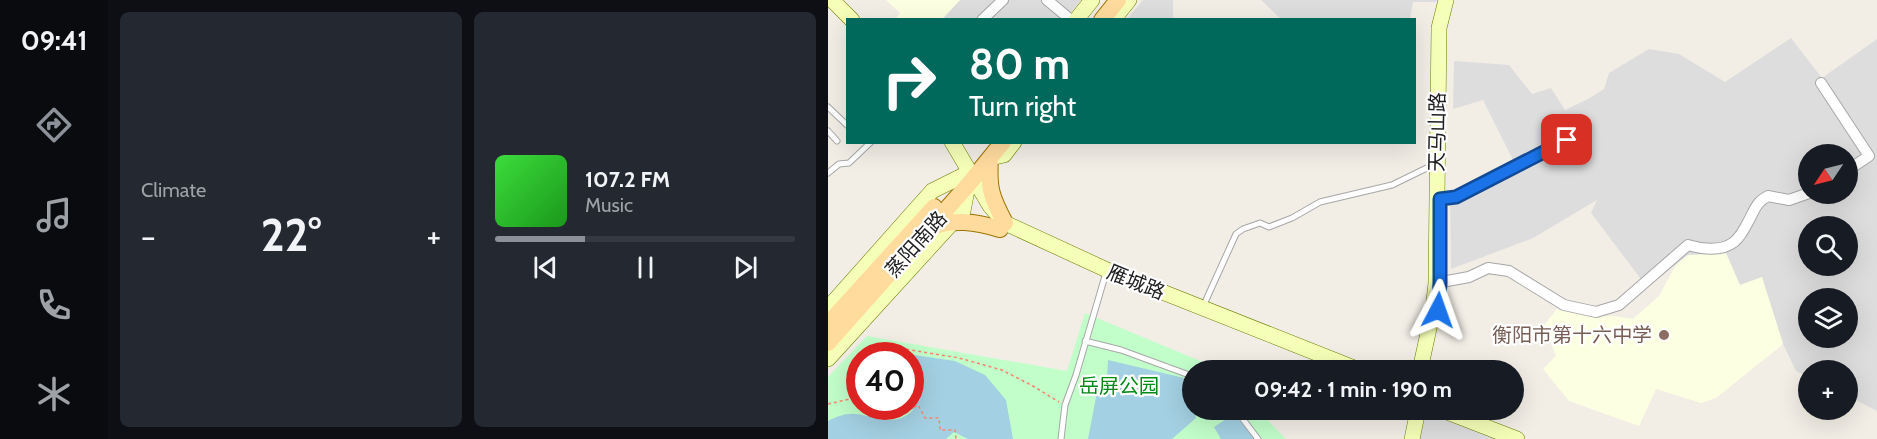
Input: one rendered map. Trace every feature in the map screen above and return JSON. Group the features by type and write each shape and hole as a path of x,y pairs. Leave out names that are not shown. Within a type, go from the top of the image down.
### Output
{"main road":[{"path":"1090,18 1104,0"},
{"path":"1104,18 1118,0"},
{"path":"929,229 953,222 1002,226 988,180 990,150"},
{"name":"蒸阳南路","path":"828,343 929,229 990,150"},
{"name":"蒸阳南路","path":"828,324 968,177"}],"street":[{"path":"832,0 850,18"},
{"path":"984,18 1003,0"},
{"path":"1047,0 1069,18"},
{"path":"1078,18 1092,0"},
{"path":"1115,18 1129,0"},
{"name":"天马山路","path":"1428,360 1438,310 1437,163 1440,28 1448,0"},
{"name":"天马山路","path":"1422,360 1438,283 1443,29 1448,0"},
{"path":"828,6 846,23"},
{"path":"1821,83 1869,156 1858,163"},
{"path":"1440,199 1456,197 1567,140"},
{"name":"雁城路","path":"943,144 968,177"},
{"name":"雁城路","path":"953,144 984,212 1002,226 1105,276 1318,360"},
{"path":"990,150 1004,155 1012,144"},
{"path":"828,308 932,191 968,177 963,211 828,359"},
{"path":"1438,283 1469,277 1488,268 1509,271 1564,305 1596,312 1618,305 1688,245 1701,249 1716,249 1734,242 1758,202 1768,196 1789,200 1798,197"},
{"name":"雁城路","path":"1002,226 1334,360"},
{"path":"1407,439 1411,420"},
{"path":"1412,439 1417,420"},
{"path":"1462,420 1490,434 1517,439"},
{"path":"1483,420 1532,439"}],"lane":[{"path":"828,107 846,124"},
{"path":"828,131 837,141"},
{"path":"828,173 839,164 849,163 867,144"},
{"path":"1206,300 1236,234 1242,230 1260,224 1269,227 1292,218 1320,202 1392,185 1437,163"},
{"path":"1061,439 1065,405 1105,276"},
{"path":"1085,341 1121,350 1182,372"},
{"path":"1244,420 1258,439"}],"path":[{"path":"924,352 959,358 1002,370 1065,405"},
{"path":"828,404 846,400"},
{"path":"924,416 939,418 940,430 955,430 955,438"}],"shaded area":[{"path":"886,0 960,0 943,18 896,18 900,13"},
{"path":"960,0 1081,0 1066,18 944,18"},
{"path":"1143,0 1173,0 1173,18 1128,18"},
{"path":"1261,0 1437,0 1436,2 1413,2 1410,18 1280,18"},
{"path":"1791,38 1822,78 1877,39 1877,411 1858,401 1858,360 1798,360 1798,372 1796,371 1783,344 1762,278 1740,285 1688,255 1647,287 1591,213 1597,200 1533,238 1451,269 1450,194 1513,160 1483,100 1453,109 1454,61 1509,65 1532,94 1551,88 1565,110 1604,89 1609,73 1649,49 1679,54 1725,82"},
{"name":"衡阳市第十六中学","path":"1726,253 1740,285 1762,277 1783,344 1716,398 1701,403 1656,389 1639,426 1569,401 1543,369 1556,356 1544,325 1557,309 1593,317 1613,316 1633,319 1659,296 1676,265 1688,255"},
{"path":"1446,420 1500,439 1419,439 1422,421"}],"green space":[{"name":"岳屏公园","path":"1085,313 1198,360 1182,360 1182,420 1268,420 1286,439 828,439 828,377 846,358 846,420 924,420 924,346 1067,371"},
{"name":"岳屏公园","path":"867,336 901,342 861,342"}],"water":[{"path":"924,356 955,361 985,375 1006,400 1013,439 968,439 954,432 946,439 828,439 828,421 838,417 846,415 846,420 924,420"},
{"path":"1108,360 1182,378 1182,420 1194,420 1172,439 1088,439 1098,387 1107,381"},
{"path":"1225,420 1243,420 1256,439 1221,439 1214,427"}],"place":[{"name":"衡阳市第十六中学","path":"1664,335"}],"route":[{"path":"1438,310 1440,199 1456,197 1567,140"}]}
